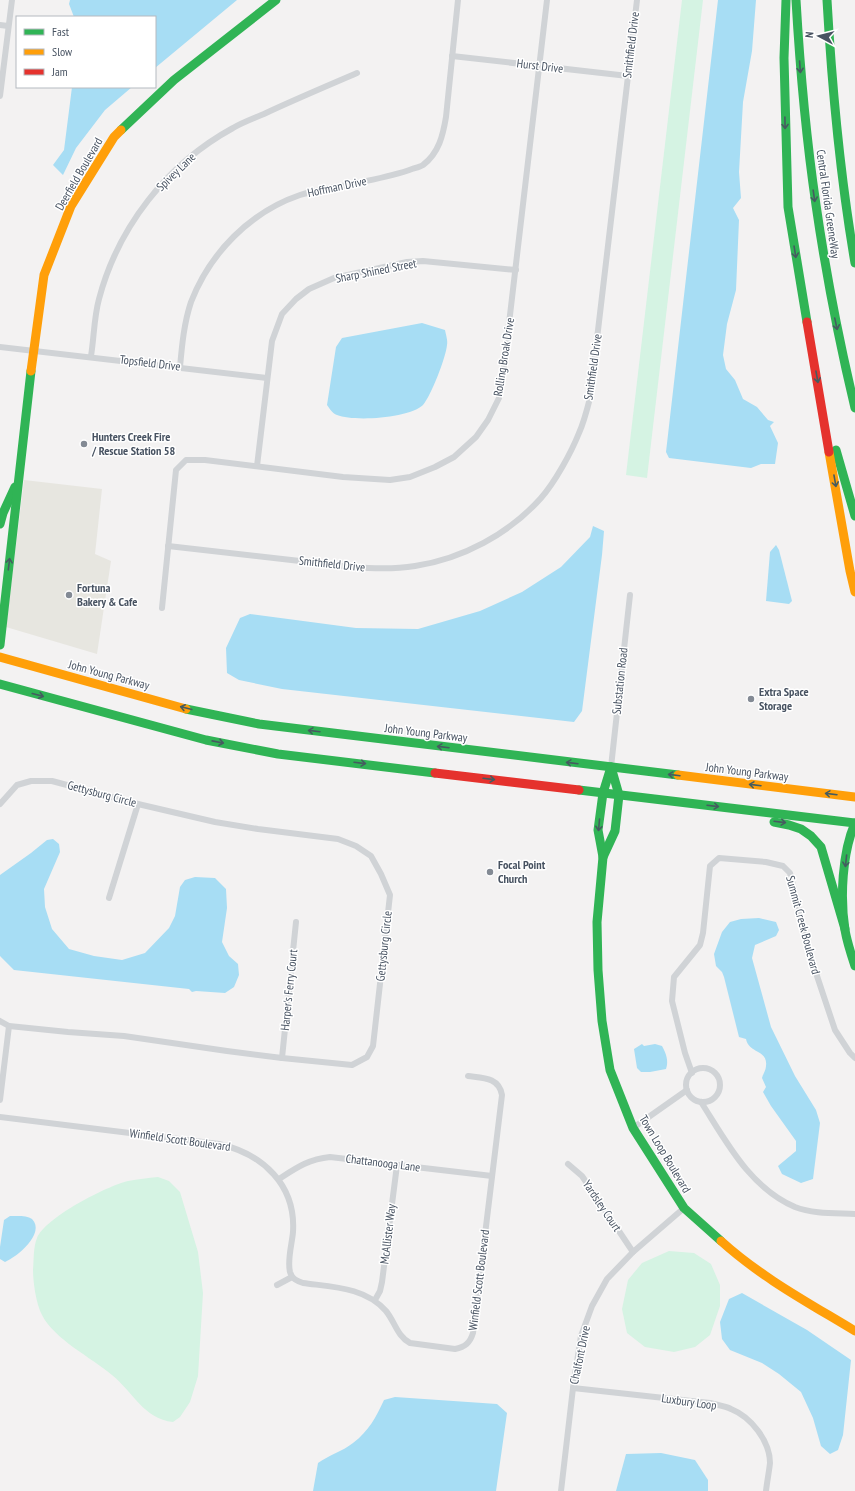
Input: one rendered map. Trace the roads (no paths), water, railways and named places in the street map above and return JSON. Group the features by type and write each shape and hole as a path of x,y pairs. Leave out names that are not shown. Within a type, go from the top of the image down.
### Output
{"main road":[{"name":"Deerfield Boulevard","path":"0,645 33,351 44,276 71,206 114,137 174,80 276,0"},
{"path":"786,0 784,58 788,207 850,571 855,592"},
{"name":"Central Florida GreeneWay","path":"796,0 803,103 817,218 832,306 855,408"},
{"name":"Central Florida GreeneWay","path":"827,0 830,60 839,154 855,263"},
{"path":"830,60 842,146 855,220"},
{"path":"821,401 855,516"},
{"name":"Deerfield Boulevard","path":"0,524 3,513 18,478"},
{"name":"John Young Parkway","path":"0,657 187,708 259,724 611,768 855,796"},
{"path":"0,684 206,740 278,754 855,823 850,832 843,887 845,929"},
{"name":"Town Loop Boulevard","path":"611,768 603,793 598,830 603,857 597,922 598,970 602,1022 610,1070 634,1128 684,1208 742,1260 776,1284 855,1331"},
{"name":"Town Loop Boulevard","path":"603,857 615,831 619,795 611,768"},
{"path":"660,800 694,812 789,824 804,830 813,837 821,847 845,929 850,954 855,966"}],"street":[{"path":"0,96 12,0"},
{"name":"Hoffman Drive","path":"180,367 183,333 191,302 212,262 244,226 263,213 300,195 396,175 422,165 436,152 443,135 458,0"},
{"name":"Rolling Broak Drive","path":"162,608 176,470 186,460 205,460 343,477 390,480 410,476 435,467 454,457 476,437 488,420 499,398 504,366 547,0"},
{"name":"Smithfield Drive","path":"168,546 347,566 382,568 415,566 453,557 486,542 517,520 541,498 567,457 580,432 590,398 637,0"},
{"path":"0,25 8,26"},
{"name":"Hurst Drive","path":"452,56 628,76"},
{"name":"Spivey Lane","path":"91,356 99,300 111,263 124,236 143,207 163,183 185,161 233,127 357,73"},
{"name":"Sharp Shined Street","path":"257,466 272,342 282,314 296,299 309,289 334,278 407,262 423,261 516,270"},
{"name":"Topsfield Drive","path":"0,347 91,356 267,378"},
{"name":"Substation Road","path":"611,768 630,595"},
{"name":"Gettysburg Circle","path":"0,804 17,785 31,781 52,781 138,804 215,822 338,839 356,846 371,856 390,895 373,1046 367,1057 352,1065 282,1058 124,1036 9,1026 0,1022"},
{"path":"109,898 138,804"},
{"name":"Summit Creek Boulevard","path":"692,1073 685,1053 672,1001 674,977 700,945 703,933 710,866 720,858 766,862 783,866 790,873 809,952 835,1030 855,1058"},
{"name":"Harper's Ferry Court","path":"282,1058 296,922"},
{"path":"0,1100 9,1026"},
{"path":"708,1069 713,1071 719,1080 720,1086 716,1096 712,1100 701,1102 692,1098 687,1090 687,1081 692,1073 697,1070 708,1069"},
{"name":"Winfield Scott Boulevard","path":"0,1117 235,1147 254,1157 265,1165 279,1179 287,1196 292,1215 293,1231 289,1270 292,1277 303,1283 355,1291 375,1300 386,1312 399,1334 404,1340 410,1343 455,1349 462,1348 467,1344 473,1333 502,1094 500,1088 491,1080 468,1076"},
{"path":"634,1128 687,1090"},
{"path":"701,1102 729,1148 748,1172 770,1192 795,1207 814,1211 855,1214"},
{"name":"Chattanooga Lane","path":"279,1179 298,1166 318,1158 330,1157 492,1176"},
{"name":"Yardsley Court","path":"568,1164 582,1176 634,1252"},
{"name":"McAllister Way","path":"375,1300 380,1291 382,1282 397,1165"},
{"name":"Chalfont Drive","path":"561,1491 573,1388 581,1336 592,1306 607,1279 634,1252 684,1208"},
{"path":"276,1285 292,1277"},
{"name":"Luxbury Loop","path":"573,1388 710,1403 732,1409 747,1419 759,1433 766,1445 770,1462 766,1491"}],"water":[{"path":"70,0 237,0 156,67 156,16 74,16 69,4"},
{"path":"718,0 756,0 752,51 743,102 739,172 741,198 733,208 739,220 736,290 727,324 723,355 726,369 735,380 743,399 757,407 768,420 774,422 770,426 778,443 775,464 761,464 751,468 669,458 666,452"},
{"path":"72,88 131,88 105,110 76,148 63,175 53,165 64,150"},
{"path":"422,323 445,330 447,342 446,351 438,376 423,405 406,413 382,418 345,417 332,412 327,405 336,347 342,338"},
{"path":"593,526 604,531 602,555 582,711 574,722 282,689 239,680 227,673 226,648 240,618 250,614 356,628 418,629 480,611 522,592 561,567 590,537"},
{"path":"776,545 779,550 792,601 789,604 766,601 770,552"},
{"path":"53,839 59,844 60,852 44,889 45,907 52,929 69,949 94,956 122,960 145,953 169,928 175,916 180,887 185,880 195,877 215,878 226,889 227,908 222,942 229,956 238,964 239,975 234,987 225,993 192,992 189,989 14,970 0,956 0,875 47,840"},
{"path":"759,918 776,922 779,930 776,936 755,945 752,958 771,1027 795,1076 816,1110 820,1123 813,1179 801,1183 782,1174 778,1166 796,1151 796,1141 763,1092 766,1087 762,1078 766,1068 766,1061 761,1054 748,1044 746,1039 739,1037 724,977 722,972 716,966 714,954 722,932 730,922 741,919"},
{"path":"642,1044 644,1046 655,1044 662,1046 667,1057 666,1069 641,1072 637,1068 634,1049"},
{"path":"10,1216 21,1216 32,1219 35,1225 35,1231 33,1237 23,1250 5,1262 0,1259 0,1247 4,1220"},
{"path":"742,1293 807,1330 851,1360 843,1435 838,1450 830,1454 821,1446 813,1418 801,1392 779,1374 762,1363 730,1350 722,1339 720,1322 729,1299"},
{"path":"395,1397 497,1404 507,1413 496,1491 313,1491 318,1463 349,1446 359,1438 372,1423 384,1400"},
{"path":"661,1453 695,1460 708,1480 708,1491 616,1491 626,1454"}],"place":[{"name":"Hunters Creek Fire / Rescue Station 58","path":"84,444"},
{"name":"Fortuna Bakery & Cafe","path":"69,595"},
{"name":"Extra Space Storage","path":"751,699"},
{"name":"Focal Point Church","path":"490,872"}]}
